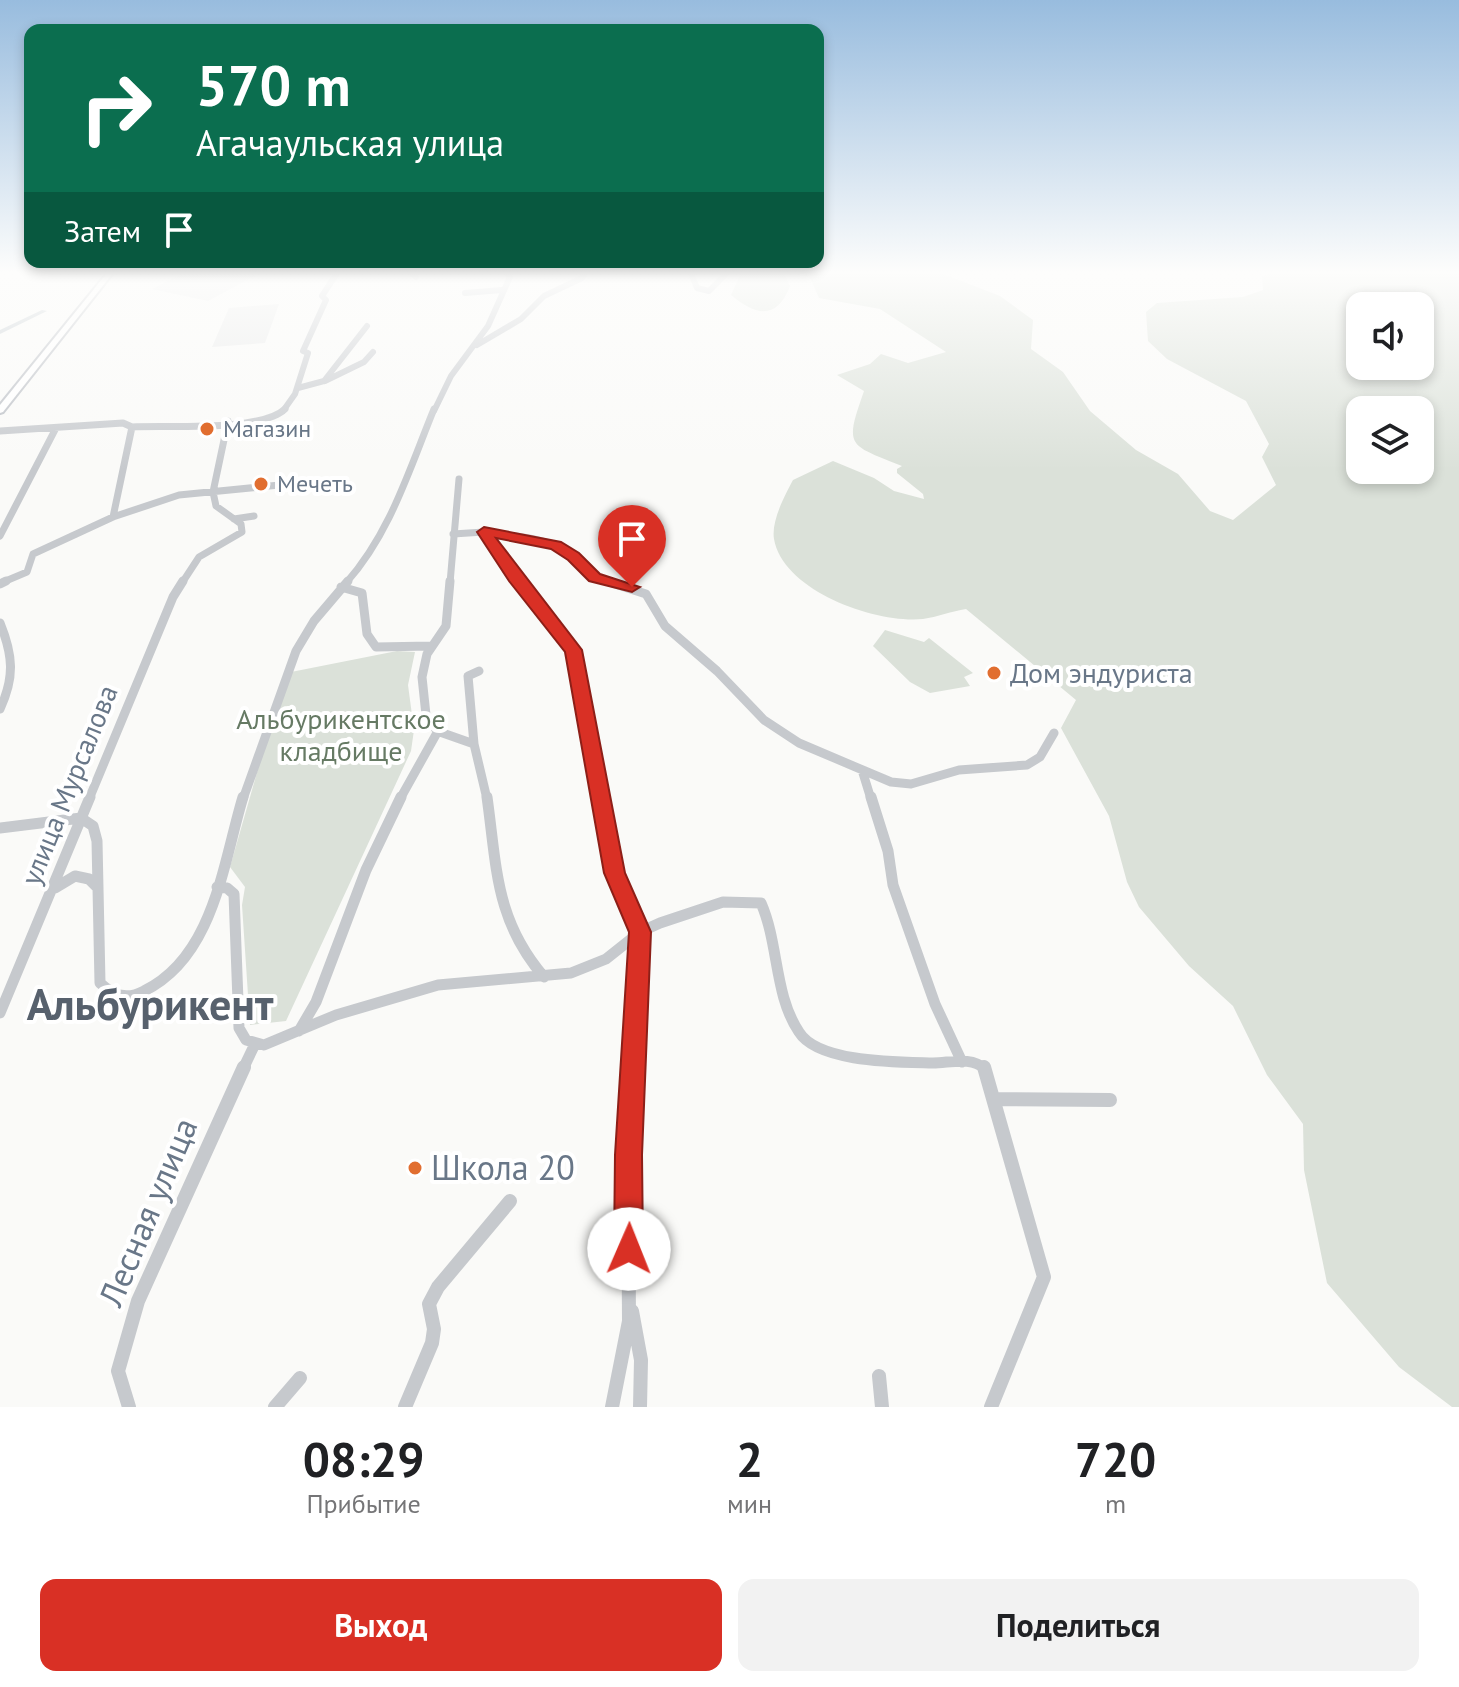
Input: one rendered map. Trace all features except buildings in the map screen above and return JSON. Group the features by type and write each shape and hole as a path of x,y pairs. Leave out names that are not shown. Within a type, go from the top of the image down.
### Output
{"main road":[{"path":"0,410 57,339"}],"street":[{"path":"0,432 123,423 132,427 258,420 281,413 298,388 308,353 303,351 309,339"},
{"path":"324,381 357,339"},
{"path":"476,346 481,339"},
{"path":"0,828 81,818 93,826 97,841 100,983 111,994 121,997 143,992 184,959 208,916 255,759 297,649 317,613 356,573 379,539 412,472 447,381 459,362 488,339"},
{"path":"298,388 324,381 364,362 373,352"},
{"path":"228,421 213,492 216,506 234,519 254,516"},
{"path":"113,517 132,427"},
{"path":"0,536 56,428"},
{"path":"341,587 362,593 367,634 376,647 431,646 442,638 446,626 459,479"},
{"path":"0,584 27,572 33,554 113,517 187,493 290,484"},
{"name":"улица Мурсалова","path":"0,1013 183,577 199,557 242,532 241,524 234,519"},
{"path":"453,534 484,532 556,545 574,556 595,578 646,594 665,626 717,671 764,720 799,743 891,782 911,784 959,770 1027,765 1040,757 1054,733"},
{"path":"484,532 515,578 573,650 615,873 640,932 628,1155 629,1321 612,1407"},
{"path":"0,623 14,658 15,675 0,709"},
{"path":"431,646 421,686 426,715 438,731 474,744"},
{"path":"479,671 468,676 475,725 474,744 485,786 509,924 520,949 544,977"},
{"path":"299,1031 316,1002 366,870 421,756 438,731"},
{"path":"862,770 888,851 893,885 935,1004 962,1062"},
{"path":"52,890 75,876 89,879 96,886"},
{"path":"217,887 227,888 234,894 239,1028 241,1035 255,1044 277,1043 336,1015 438,985 571,973 622,949 640,932 723,902 756,901 764,907 794,1026 810,1045 833,1052 890,1059 975,1062 985,1068 1044,1277 991,1407"},
{"name":"Лесная улица","path":"129,1407 118,1371 138,1301 255,1044"},
{"path":"995,1099 1110,1100"},
{"path":"405,1407 432,1343 434,1329 429,1304 438,1287 510,1201"},
{"path":"628,1284 641,1360 640,1407"},
{"path":"879,1376 882,1407"},
{"path":"275,1407 300,1378"}],"shaded area":[{"path":"216,339 267,339 265,343 212,347"}],"green space":[{"path":"926,339 1032,339 1031,349 1063,372 1090,411 1136,450 1178,474 1210,511 1233,520 1276,485 1262,457 1269,444 1246,401 1167,359 1148,339 1346,339 1346,380 1434,380 1434,339 1459,339 1459,1407 1452,1407 1399,1367 1327,1283 1304,1170 1303,1124 1267,1075 1233,1006 1189,966 1139,907 1127,882 1109,816 1061,728 1076,700 966,609 923,619 881,616 858,610 813,588 794,574 781,558 774,539 775,524 793,480 833,461 874,478 894,491 924,499 923,494 897,473 902,466 870,453 855,442 854,424 864,391 837,375 870,364 881,354 908,363 946,352"},
{"path":"885,630 924,642 929,638 973,673 964,677 970,686 930,693 910,682 873,646"},
{"name":"Альбурикентское кладбище","path":"397,651 415,652 408,685 414,730 411,751 286,1021 250,1025 242,905 245,887 230,867 272,720 291,672"}],"place":[{"name":"Магазин","path":"207,429"},
{"name":"Мечеть","path":"261,484"},
{"name":"Дом эндуриста","path":"994,673"},
{"name":"Школа 20","path":"415,1168"}],"district":[{"name":"Альбурикент","path":"150,1005"}],"route":[{"path":"629,1249 628,1155 640,932 615,873 609,825 573,650 515,578 484,532 556,545 574,556 595,578 632,587"}]}
